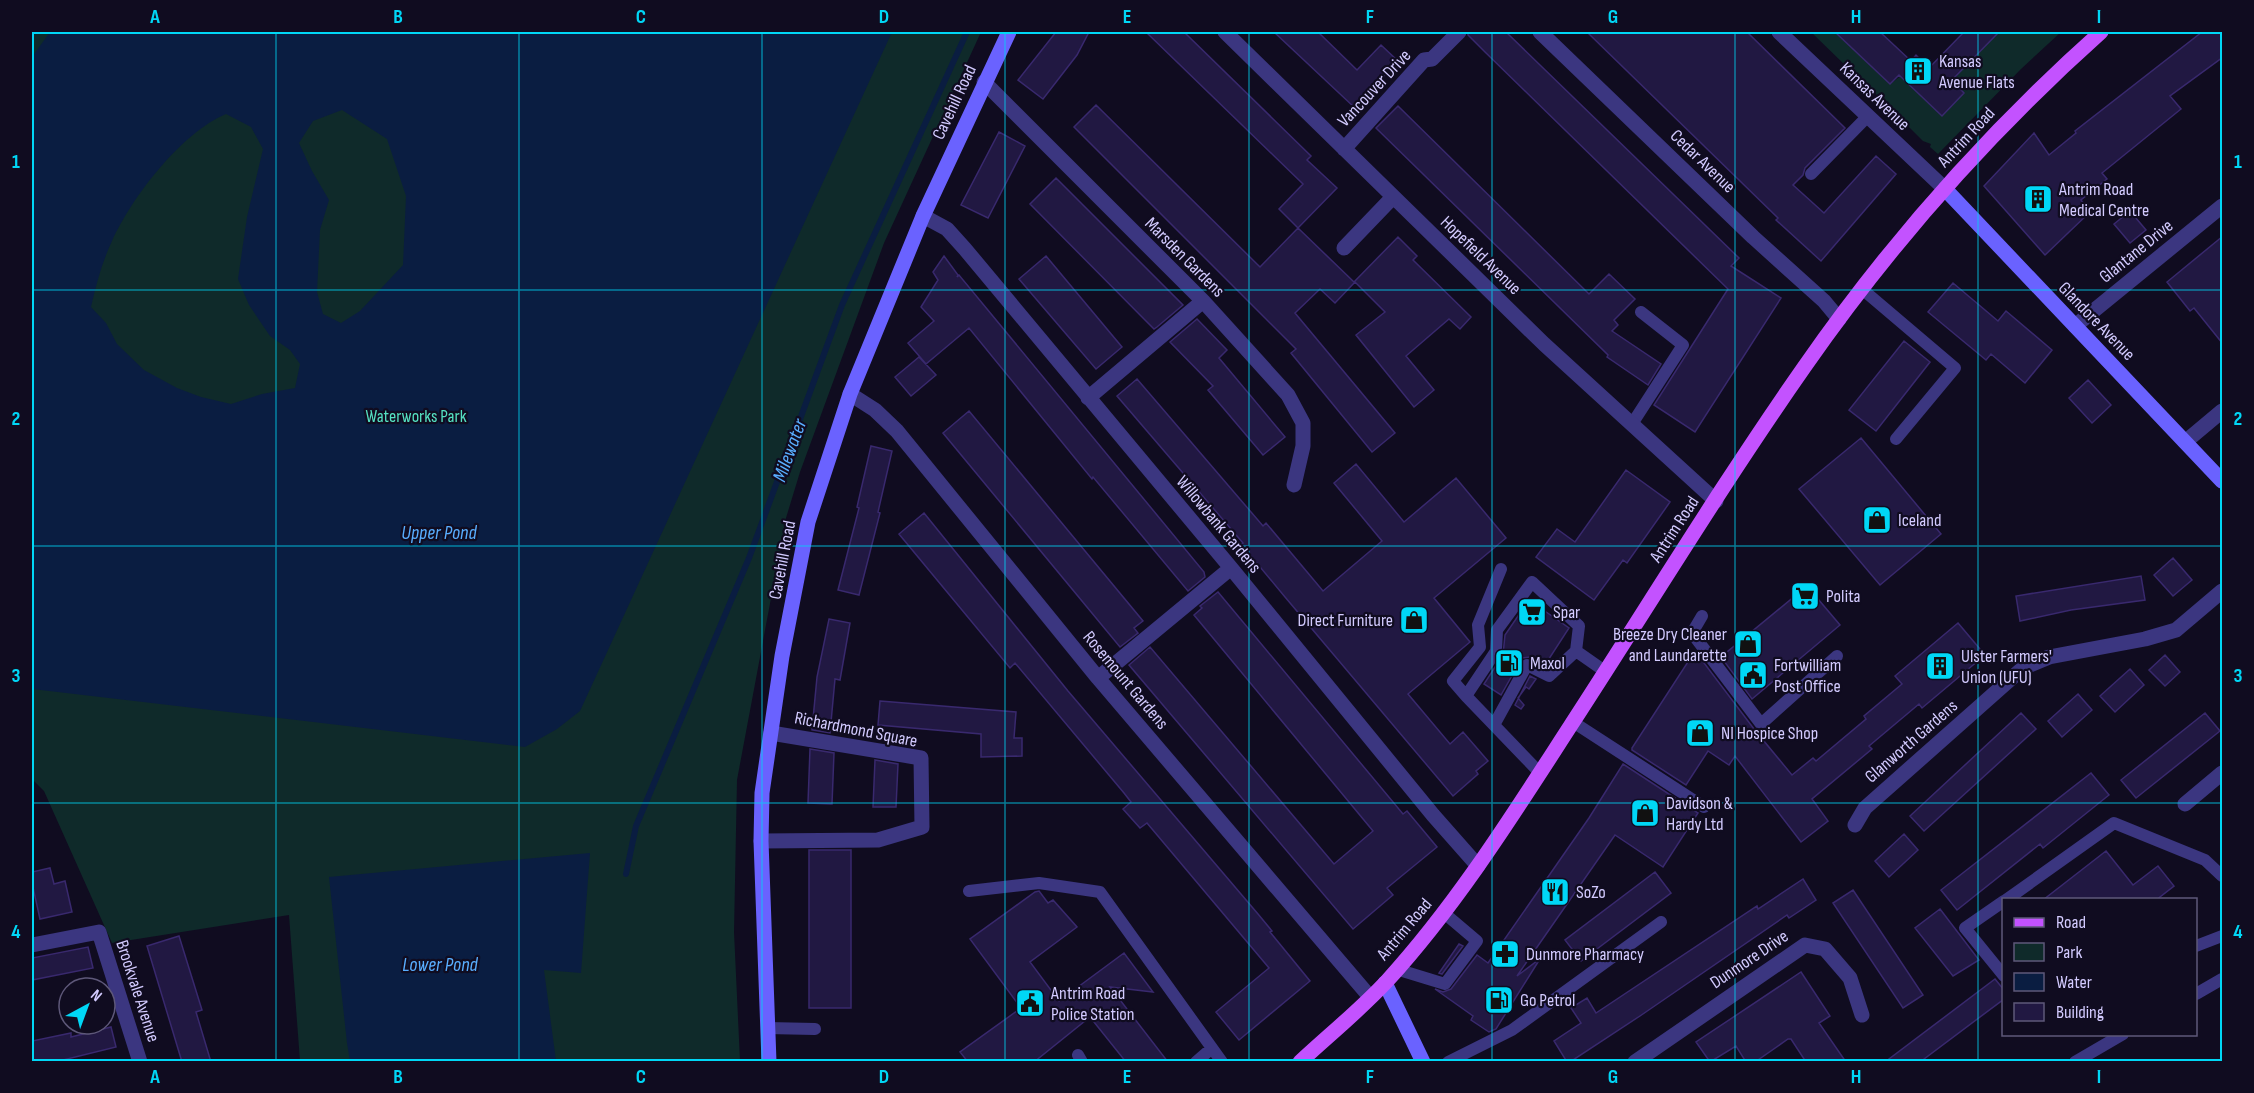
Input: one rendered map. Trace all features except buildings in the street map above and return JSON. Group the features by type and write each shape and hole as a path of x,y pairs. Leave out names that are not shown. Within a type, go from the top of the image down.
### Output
{"main road":[{"name":"Cavehill Road","path":"768,1062 761,841 762,793 782,656 808,522 850,394 923,216 1009,32"},
{"name":"Antrim Road","path":"1300,1062 1384,983 1444,913 1540,773 1716,501 1839,319 1862,289 1945,189 2040,89 2101,32"},
{"name":"Glandore Avenue","path":"1945,189 2223,481"},
{"path":"1384,983 1423,1062"}],"street":[{"name":"Hopefield Avenue","path":"1225,32 1544,344 1716,501"},
{"name":"Vancouver Drive","path":"1344,149 1424,60 1432,59 1459,32"},
{"name":"Cedar Avenue","path":"1540,32 1753,237 1824,301 1839,319"},
{"name":"Kansas Avenue","path":"1781,32 1945,189"},
{"name":"Marsden Gardens","path":"984,82 1203,301 1288,395 1303,423 1303,446 1294,485"},
{"path":"1344,249 1393,197"},
{"name":"Glantane Drive","path":"2075,326 2223,206"},
{"name":"Willowbank Gardens","path":"923,216 947,229 1231,568 1432,815 1478,866"},
{"path":"1088,398 1203,301"},
{"name":"Rosemount Gardens","path":"850,394 875,410 897,431 1098,678 1370,997"},
{"path":"2185,442 2223,411"},
{"path":"1098,678 1231,568"},
{"name":"Glanworth Gardens","path":"1854,825 1865,808 2024,668 2049,657 2145,639 2176,630 2223,591"},
{"name":"Richardmond Square","path":"761,841 878,840 922,827 921,758 771,733"},
{"path":"2185,804 2223,773"},
{"name":"Brookvale Avenue","path":"32,945 99,932 140,1062"},
{"name":"Dunmore Drive","path":"1635,1062 1805,945 1825,949 1850,978 1862,1015"}],"lane":[{"path":"1811,174 1868,116"},
{"path":"1862,289 1955,368 1896,439"},
{"path":"1632,424 1683,345 1641,312"},
{"path":"1501,568 1478,625 1480,647 1453,681 1540,773"},
{"path":"1466,696 1496,651 1497,630 1532,582 1579,626 1576,651 1549,676 1527,665 1494,725"},
{"path":"1702,616 1692,633 1761,724 1837,656"},
{"path":"1576,651 1606,672"},
{"path":"1573,722 1704,807"},
{"path":"2008,898 2114,824 2205,860 2223,876"},
{"path":"969,891 1039,883 1100,892 1222,1062"},
{"path":"2002,902 1965,928 2002,974"},
{"path":"1396,969 1445,984 1477,941 1444,913"},
{"path":"1448,1062 1512,1030 1661,922"},
{"path":"2197,946 2223,936"},
{"path":"2197,993 2223,979"},
{"path":"767,1028 815,1029"},
{"path":"2075,1062 2121,1036"},
{"path":"1196,1062 1212,1048"}],"green space":[{"name":"Waterworks Park","path":"32,32 981,32 884,243 800,472 786,518 737,780 734,932 740,1061 300,1061 289,915 112,943 44,791 32,779"},
{"path":"1811,32 1836,32 1890,84 1901,76 1942,115 1963,92 1953,79 1999,32 2061,32 2021,69 1938,154 1930,147 1931,144 1923,141 1852,70 1852,67 1847,67"}],"water":[{"name":"Upper Pond","path":"50,32 892,32 580,711 557,729 525,747 32,689 32,57","holes":["342,110 387,139 406,196 403,265 360,311 341,323 323,314 317,292 320,230 329,200 299,143 313,121","226,114 251,127 263,149 247,217 238,279 249,305 270,336 290,350 300,364 295,388 262,394 231,404 201,397 177,388 144,370 117,344 106,323 91,307 108,249 145,186 175,151 209,123"]},
{"name":"Lower Pond","path":"590,853 581,973 544,970 556,1061 350,1061 329,877"}],"waterway":[{"name":"Milewater","path":"626,874 636,826 749,558 842,305 967,32"}],"place":[{"name":"Kansas Avenue Flats","path":"1918,71"},
{"name":"Antrim Road Medical Centre","path":"2038,199"},
{"name":"Iceland","path":"1877,520"},
{"name":"Polita","path":"1805,596"},
{"name":"Spar","path":"1532,612"},
{"name":"Direct Furniture","path":"1414,620"},
{"name":"Breeze Dry Cleaner and Laundarette","path":"1748,644"},
{"name":"Maxol","path":"1509,663"},
{"name":"Ulster Farmers' Union (UFU)","path":"1940,666"},
{"name":"Fortwilliam Post Office","path":"1753,675"},
{"name":"NI Hospice Shop","path":"1700,733"},
{"name":"Davidson & Hardy Ltd","path":"1645,813"},
{"name":"SoZo","path":"1555,892"},
{"name":"Dunmore Pharmacy","path":"1505,954"},
{"name":"Go Petrol","path":"1499,1000"},
{"name":"Antrim Road Police Station","path":"1030,1003"}]}
